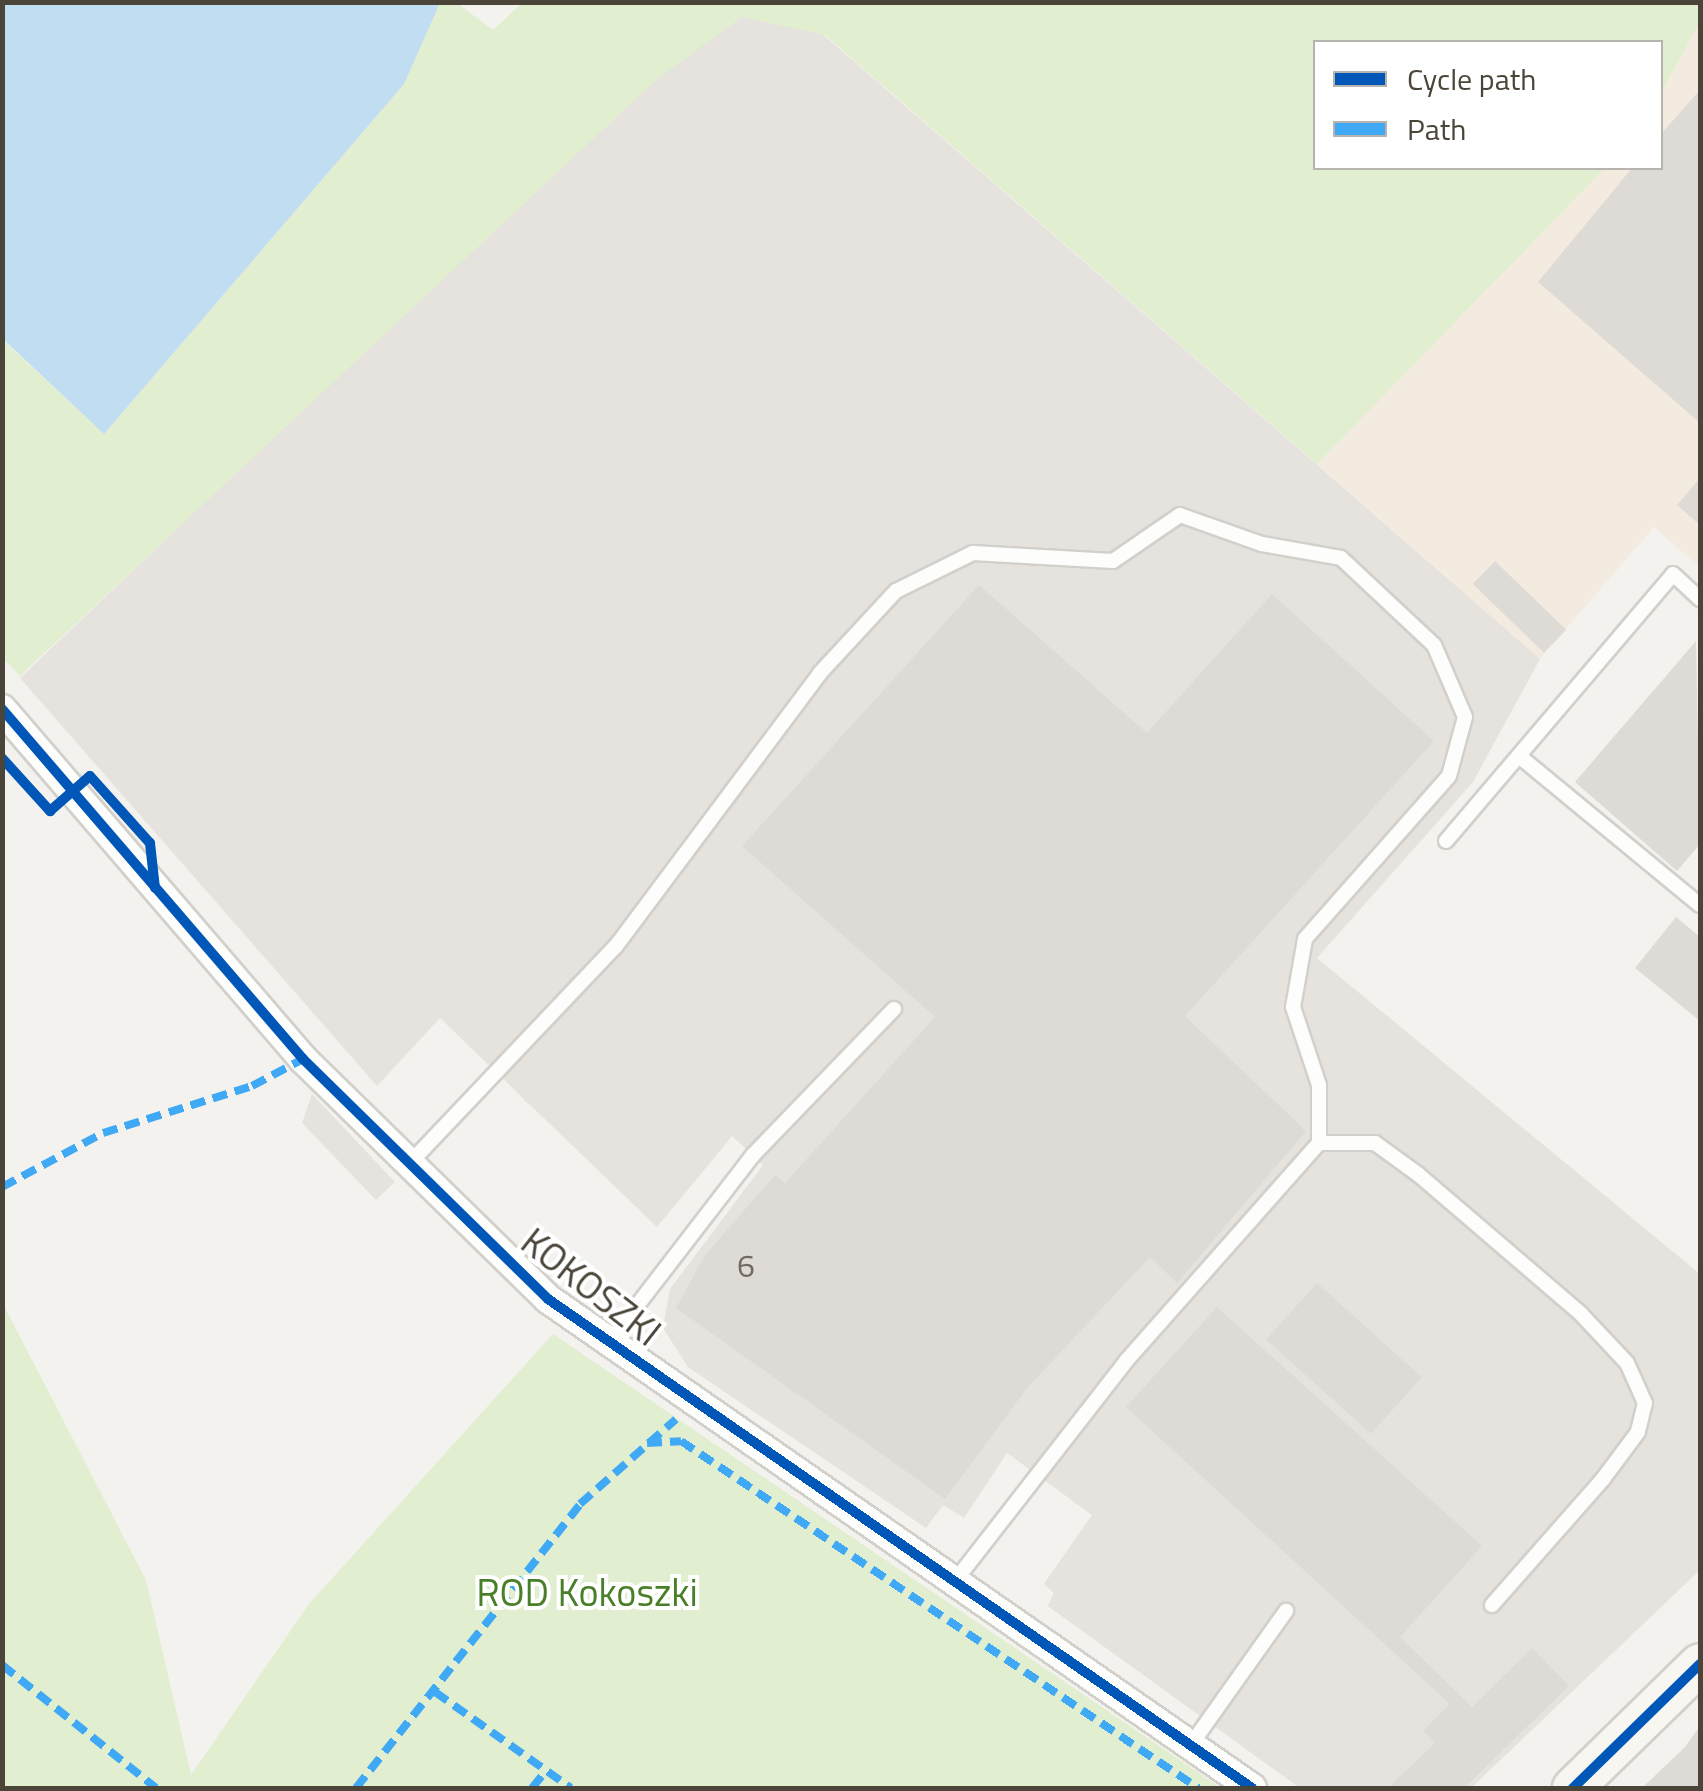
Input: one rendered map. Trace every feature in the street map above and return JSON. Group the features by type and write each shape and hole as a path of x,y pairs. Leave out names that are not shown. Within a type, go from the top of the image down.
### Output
{"street":[{"name":"KOKOSZKI","path":"2,709 406,1166 548,1300 1252,1788"},
{"path":"1572,1788 1700,1664"}],"lane":[{"path":"406,1166 616,946 820,672 896,591 973,553 1113,561 1180,515 1262,544 1341,558 1434,645 1465,718 1448,776 1304,939 1293,1007 1319,1085 1319,1143 1127,1360 954,1582"},
{"path":"1446,842 1674,574 1700,599"},
{"path":"1519,756 1700,906"},
{"path":"609,1342 764,1142 894,1009"},
{"path":"1319,1143 1376,1143 1419,1175 1582,1314 1627,1363 1645,1403 1638,1432 1603,1479 1492,1605"},
{"path":"1190,1746 1286,1611"}],"shaded area":[{"path":"730,3 787,3 1540,659 1473,782 1317,958 1700,1274 1700,1570 1471,1788 1300,1788 1048,1606 1054,1593 1044,1584 1092,1515 1007,1453 964,1518 943,1505 926,1528 688,1367 663,1328 670,1289 763,1165 732,1136 657,1227 440,1018 377,1086 20,678"},
{"path":"1700,22 1700,568 1654,527 1540,659 1317,464 1603,170 1663,170 1663,89"},
{"path":"715,879 849,996 658,1216 523,1099"},
{"path":"312,1094 395,1182 376,1200 302,1123"},
{"path":"1176,1453 1450,1704 1424,1731 1431,1738 1376,1788 1300,1788 1048,1606 1054,1593 1044,1584 1093,1515 1120,1533"}],"green space":[{"path":"523,2 1700,3 1700,22 1663,89 1663,40 1313,40 1313,170 1603,170 1317,464 825,35 742,17 656,80 20,676 2,657 2,339 104,434 404,84 440,3 457,3 493,30"},
{"name":"ROD Kokoszki","path":"3,1304 146,1580 191,1775 309,1604 553,1334 1221,1788 3,1788"}],"water":[{"path":"2,3 440,3 404,84 104,434 3,339"}],"building":[{"path":"1700,90 1700,423 1538,282 1630,170 1663,170 1663,132"},
{"path":"1700,478 1700,525 1677,505"},
{"path":"1495,561 1566,630 1544,653 1473,584"},
{"path":"979,585 1147,733 1272,594 1434,741 1185,1016 1306,1131 1177,1283 1150,1257 1027,1388 945,1499 676,1308 705,1255 775,1175 785,1183 935,1017 742,846"},
{"path":"1696,641 1700,844 1677,871 1575,782"},
{"path":"1676,917 1700,937 1700,1021 1635,968"},
{"path":"1317,1283 1422,1377 1371,1434 1266,1339"},
{"path":"1217,1307 1482,1546 1400,1637 1472,1707 1532,1648 1569,1686 1464,1788 1388,1788 1435,1743 1423,1731 1450,1704 1126,1407"},
{"path":"1700,1726 1700,1788 1642,1788 1685,1747"}],"marked path":[{"path":"2,1187 103,1133 252,1086 303,1059"},
{"path":"356,1788 580,1504 676,1419"},
{"path":"647,1443 681,1441 1198,1788"},
{"path":"2,1665 156,1788"},
{"path":"435,1692 571,1788"},
{"path":"532,1788 546,1771"}],"cycle path":[{"path":"2,709 303,1059 548,1299 1252,1788"},
{"path":"2,758 50,811 90,776 150,843 155,888"},
{"path":"1573,1788 1700,1664"}]}
